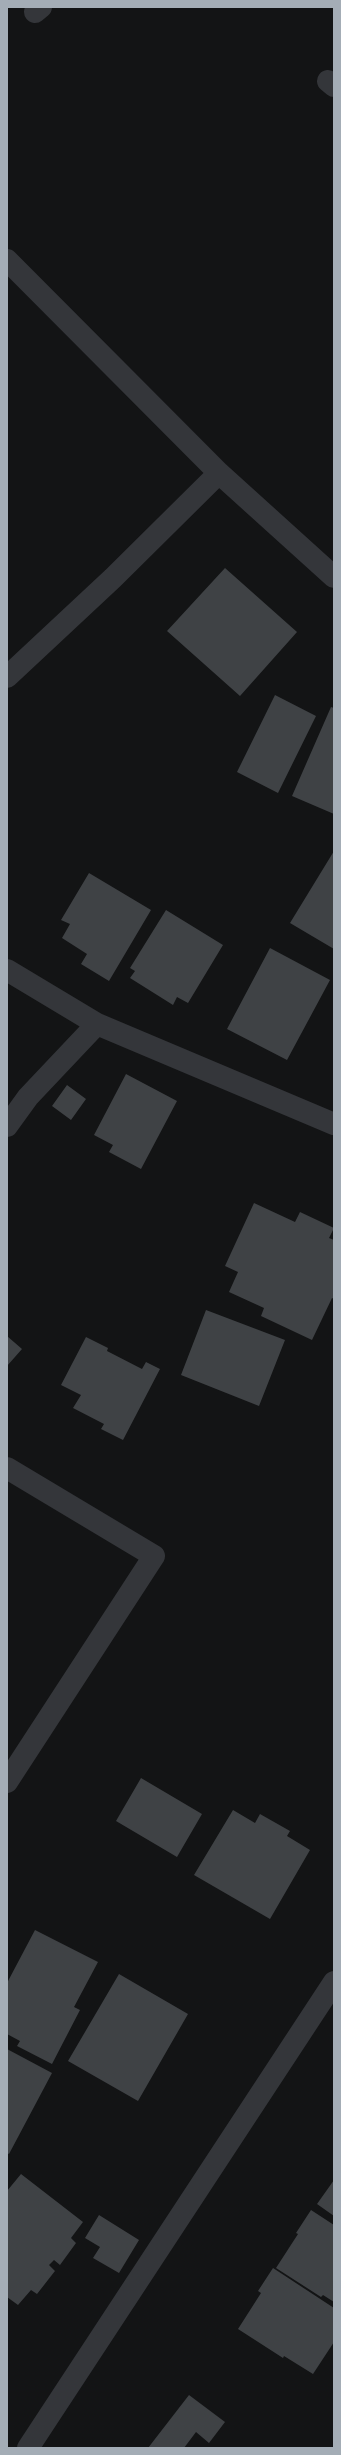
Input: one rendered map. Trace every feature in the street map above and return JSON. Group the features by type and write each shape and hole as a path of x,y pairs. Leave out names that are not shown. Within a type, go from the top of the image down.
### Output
{"street":[{"path":"7,260 219,473 334,577"},
{"path":"7,677 144,547 219,473"},
{"path":"7,970 96,1024 334,1124"},
{"path":"7,1126 28,1097 96,1024"},
{"path":"7,1468 154,1556 7,1782"},
{"path":"28,2448 334,1982"}],"building":[{"path":"225,568 297,632 240,696 167,631"},
{"path":"275,695 316,716 278,793 237,772"},
{"path":"331,707 334,708 334,814 292,796"},
{"path":"334,851 334,949 290,923"},
{"path":"89,873 151,910 109,981 81,964 87,954 62,938 70,924 61,920"},
{"path":"166,910 223,945 188,1003 177,997 173,1005 130,978 135,971 130,968"},
{"path":"270,948 330,980 287,1060 227,1029"},
{"path":"126,1074 177,1101 141,1169 109,1152 113,1145 94,1135"},
{"path":"67,1085 86,1099 71,1120 52,1106"},
{"path":"254,1203 295,1222 300,1212 334,1228 329,1238 334,1240 334,1299 332,1298 312,1340 261,1316 264,1308 229,1292 238,1272 225,1266"},
{"path":"206,1310 285,1340 259,1406 181,1375"},
{"path":"7,1336 22,1349 7,1366"},
{"path":"86,1337 108,1348 107,1351 142,1369 146,1362 160,1369 123,1440 101,1429 104,1424 73,1408 81,1395 61,1385"},
{"path":"141,1778 202,1814 177,1857 116,1821"},
{"path":"233,1810 255,1823 260,1814 290,1831 287,1836 310,1850 270,1919 194,1875"},
{"path":"35,1930 98,1962 74,2007 80,2010 52,2064 17,2046 20,2041 7,2034 7,1983"},
{"path":"119,1974 188,2014 138,2101 68,2061"},
{"path":"7,2049 52,2073 9,2154 7,2153"},
{"path":"21,2174 83,2222 71,2238 76,2243 60,2265 54,2260 49,2265 55,2271 37,2294 31,2290 18,2305 7,2297 7,2191"},
{"path":"334,2180 334,2216 317,2204"},
{"path":"311,2210 334,2225 334,2302 323,2295 321,2297 276,2268 298,2234 296,2233"},
{"path":"99,2215 139,2240 119,2273 93,2258 100,2247 85,2238"},
{"path":"273,2268 334,2308 334,2342 313,2374 284,2356 283,2358 238,2329 261,2293 258,2291"},
{"path":"189,2395 225,2422 209,2443 196,2432 184,2448 148,2448"}]}
